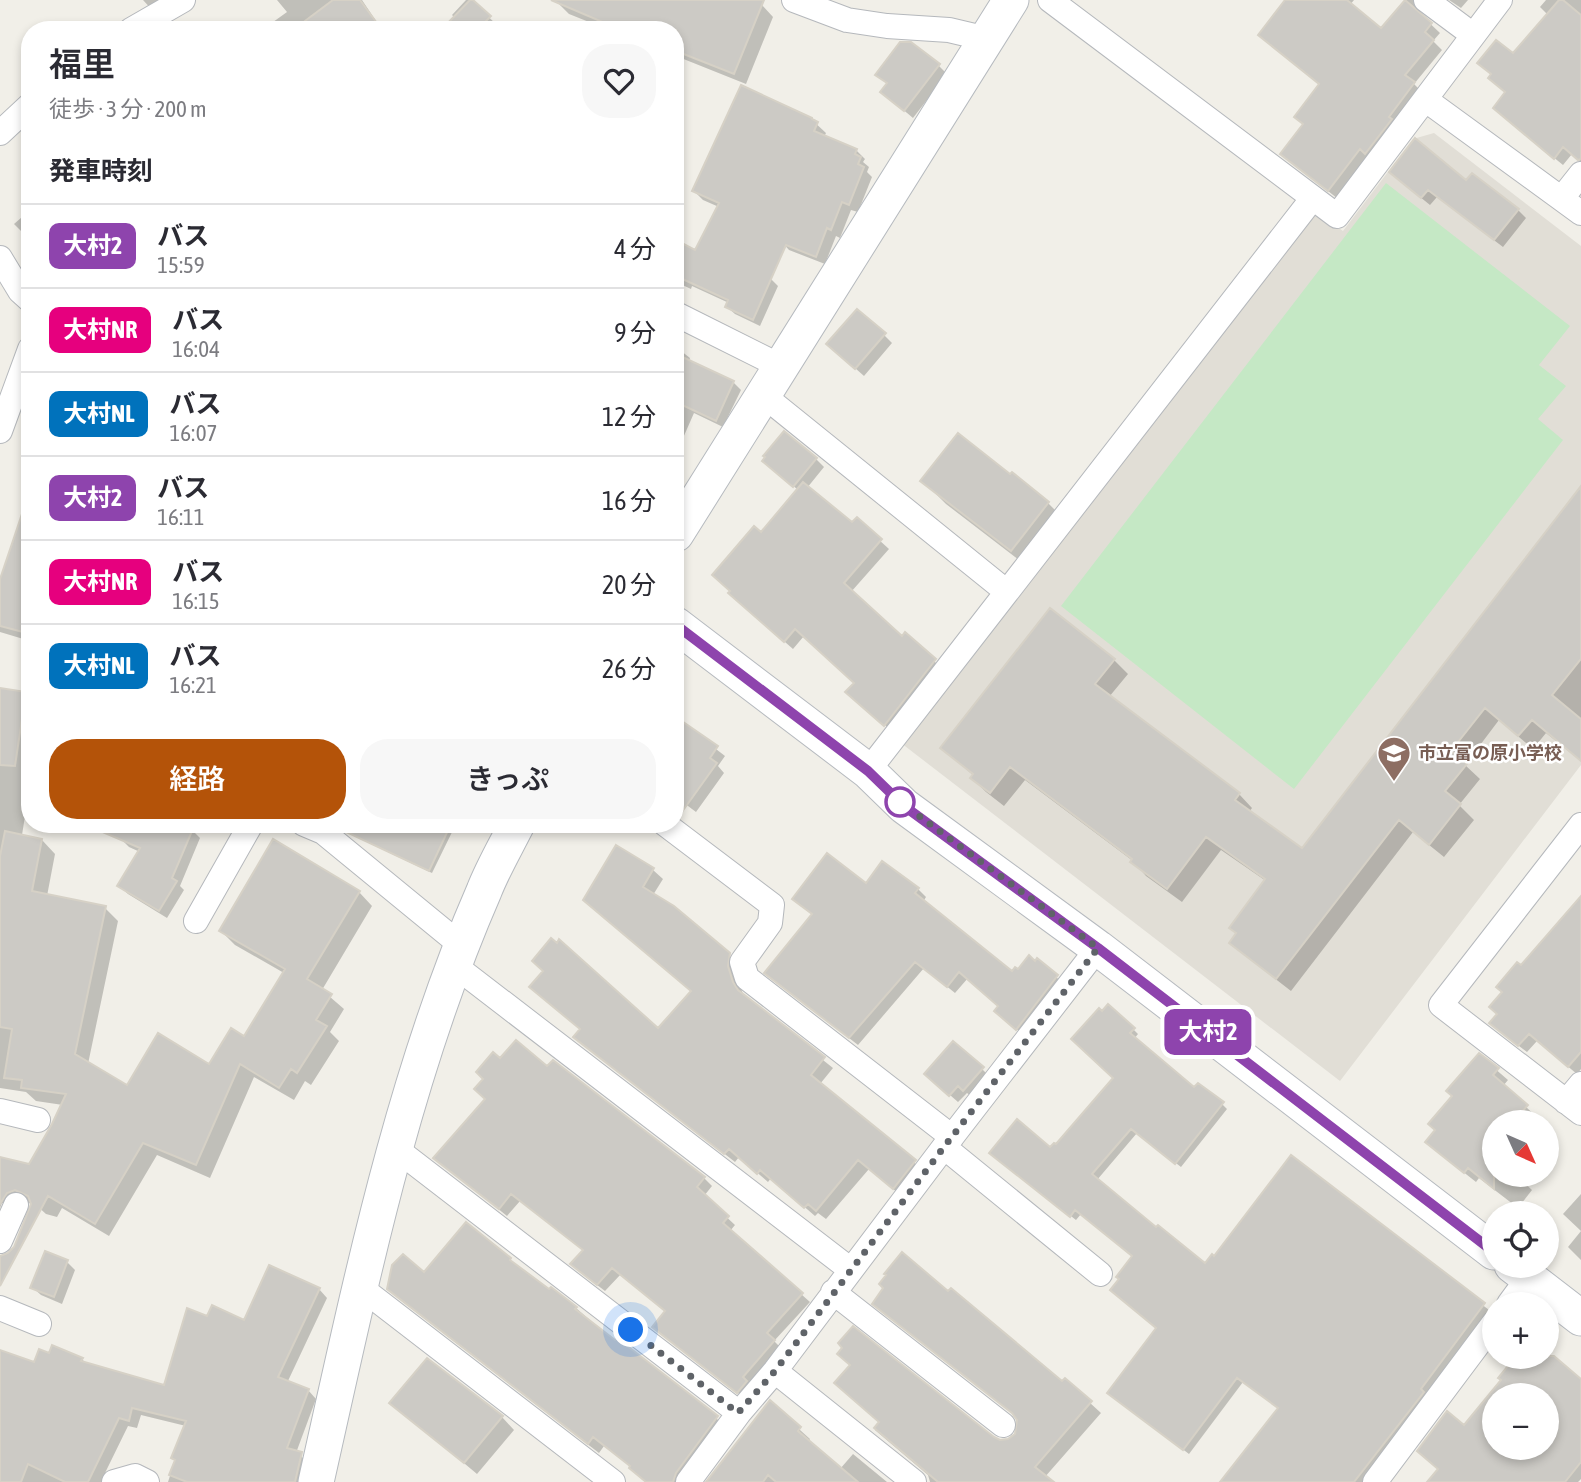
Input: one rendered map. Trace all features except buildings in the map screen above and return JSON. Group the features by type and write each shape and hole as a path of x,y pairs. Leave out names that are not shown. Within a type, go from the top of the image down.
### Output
{"street":[{"path":"147,21 183,0"},
{"path":"794,0 847,20 949,30 987,39"},
{"path":"684,521 1011,0"},
{"path":"1050,0 1337,216 1500,0"},
{"path":"1426,0 1473,35"},
{"path":"1426,100 1572,206 1581,173"},
{"path":"0,133 21,113"},
{"path":"868,771 1312,199"},
{"path":"0,258 21,293"},
{"path":"684,318 780,366"},
{"path":"0,431 21,374"},
{"path":"763,395 1007,592"},
{"path":"684,631 868,771 904,806 1098,948 1482,1243"},
{"path":"1576,1100 1441,1004 1581,824"},
{"path":"195,921 246,833"},
{"path":"324,833 458,956 851,1270"},
{"path":"316,1482 395,1148 458,956 484,889 512,833"},
{"path":"677,833 772,905 771,923 742,962 747,978 948,1142 1100,1274"},
{"path":"688,1482 738,1413 775,1371 832,1292 1098,948"},
{"path":"0,1111 38,1120"},
{"path":"395,1148 738,1413"},
{"path":"0,1241 16,1205"},
{"path":"1516,1282 1581,1318"},
{"path":"360,1287 613,1482"},
{"path":"832,1292 1003,1425"},
{"path":"0,1308 39,1324"},
{"path":"1375,1482 1482,1339"},
{"path":"775,1371 915,1482"},
{"path":"114,1482 135,1476 147,1482"}],"shaded area":[{"path":"1434,133 1581,246 1581,765 1340,1081 901,743 1306,218 1318,214 1343,231 1413,139"}],"green space":[{"path":"1386,183 1570,326 1539,365 1566,386 1538,419 1563,440 1294,789 1061,606"}],"bus line":[{"name":"大村2","path":"684,631 868,771 904,806 1098,948 1482,1243"}],"place":[{"name":"市立富の原小学校","path":"1394,783"}],"route":[{"path":"631,1330 738,1413 775,1371 832,1292 1098,948 900,802"}]}
